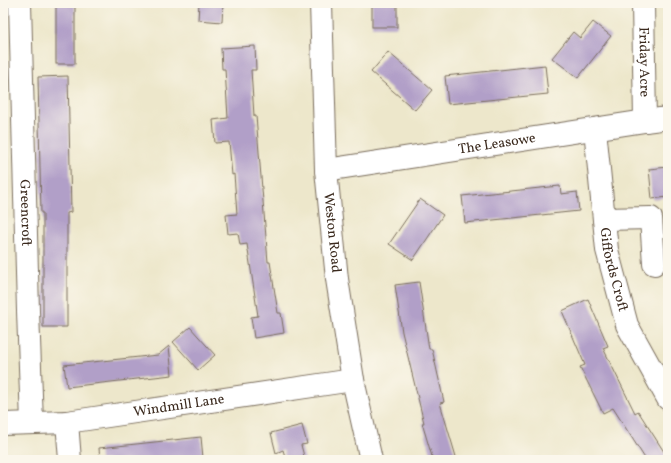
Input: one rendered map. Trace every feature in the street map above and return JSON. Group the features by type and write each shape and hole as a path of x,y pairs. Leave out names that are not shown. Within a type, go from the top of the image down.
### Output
{"street":[{"name":"Greencroft","path":"20,3 32,423"},
{"name":"Weston Road","path":"321,3 326,170 337,279 353,380 371,460"},
{"name":"Friday Acre","path":"643,3 644,121"},
{"name":"The Leasowe","path":"326,170 668,118"},
{"name":"Giffords Croft","path":"595,129 608,250 627,325 668,399"},
{"path":"604,220 651,218 654,264"},
{"name":"Windmill Lane","path":"3,424 67,422 353,380"},
{"path":"67,422 70,460"}],"building":[{"path":"56,3 75,3 75,64 56,64"},
{"path":"199,3 223,3 222,22 198,20"},
{"path":"372,3 397,3 397,27 372,27"},
{"path":"593,22 611,36 578,78 552,58 573,32 580,38"},
{"path":"255,46 256,70 251,70 268,262 270,262 278,313 281,313 284,333 254,338 251,317 258,316 247,244 240,245 238,233 228,234 226,215 237,214 234,174 232,175 229,142 215,143 213,120 228,118 225,69 222,69 221,48"},
{"path":"388,52 432,90 415,110 371,72"},
{"path":"545,65 548,94 448,104 445,76"},
{"path":"68,76 71,212 67,213 67,327 43,327 43,213 41,213 38,77"},
{"path":"668,167 668,197 652,199 649,169"},
{"path":"560,186 561,194 577,192 579,211 465,223 462,196"},
{"path":"420,199 443,215 413,260 389,244"},
{"path":"419,282 429,349 432,349 444,402 440,403 457,460 433,460 422,423 424,423 402,332 395,285"},
{"path":"588,299 608,346 603,348 635,413 638,411 668,460 646,460 613,408 603,413 580,367 585,365 562,311"},
{"path":"190,327 215,355 198,370 173,342"},
{"path":"169,346 172,375 67,387 64,365 158,355"},
{"path":"302,425 307,444 301,445 305,460 286,460 283,450 276,453 271,433"},
{"path":"201,437 203,458 182,460 100,460 99,448"}]}
